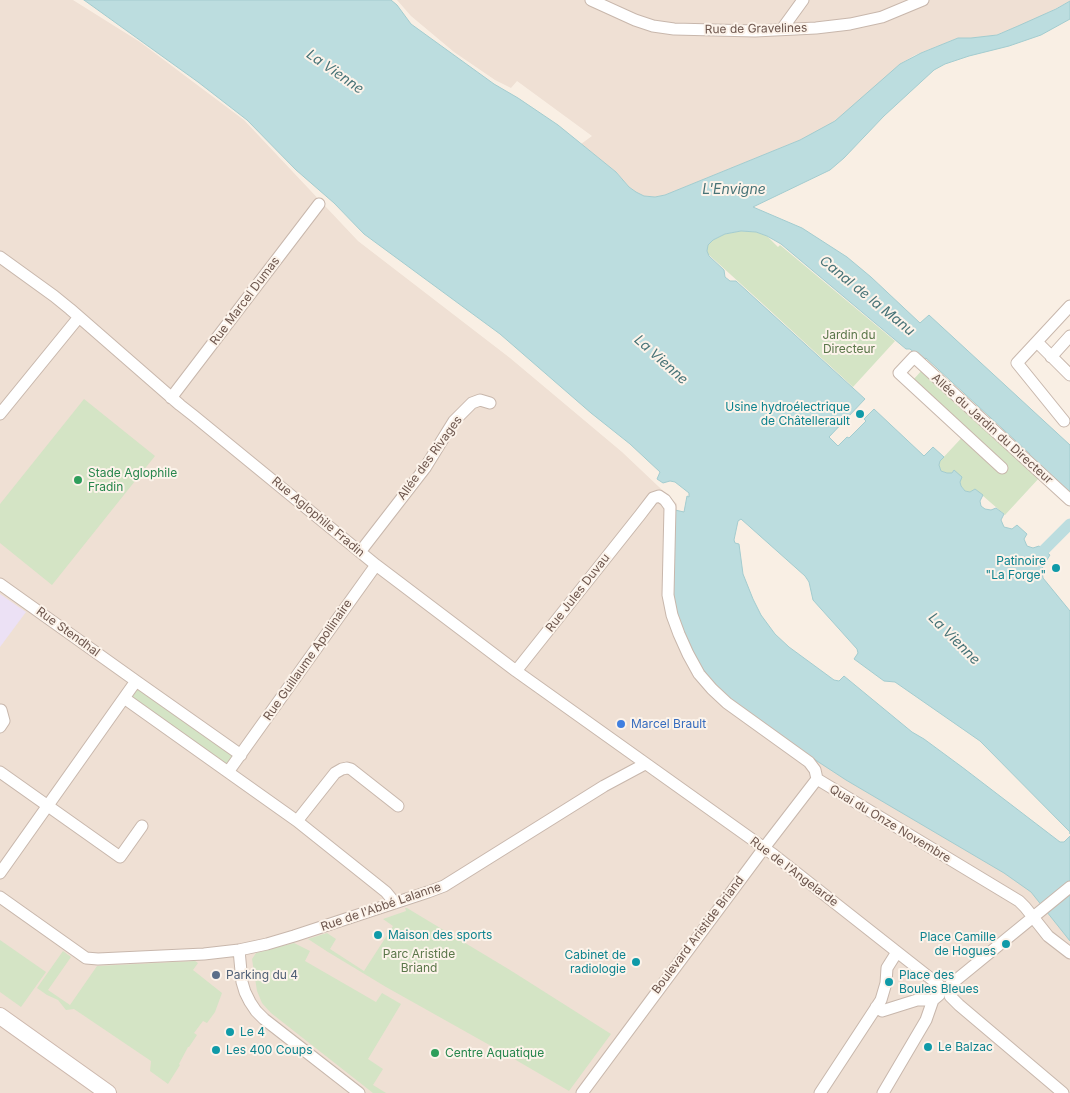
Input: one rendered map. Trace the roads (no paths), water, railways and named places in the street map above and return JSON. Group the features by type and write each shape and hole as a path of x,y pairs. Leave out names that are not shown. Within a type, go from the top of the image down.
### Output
{"main road":[{"path":"0,1016 108,1093"}],"street":[{"name":"Rue de Gravelines","path":"591,0 653,26 674,29 755,31 816,28 858,23 882,18 923,0"},
{"path":"782,29 804,0"},
{"name":"Rue Marcel Dumas","path":"171,398 320,204"},
{"name":"Rue Aglophile Fradin","path":"0,257 79,316 171,398 376,565 516,671 645,764"},
{"path":"1064,421 1017,363 1070,306"},
{"path":"0,414 79,316"},
{"path":"1051,357 1070,336"},
{"path":"1040,345 1070,375"},
{"name":"Allée du Jardin du Directeur","path":"1002,468 899,373 914,357 1070,500"},
{"name":"Allée des Rivages","path":"360,552 429,463 454,421 472,403 480,400 490,403"},
{"name":"Quai du Onze Novembre","path":"640,514 653,498 659,496 665,500 670,508 668,595 672,615 678,634 688,654 699,674 712,689 727,703 809,762 815,770 816,779 1012,897 1025,907 1048,936 1070,953"},
{"name":"Rue Jules Duvau","path":"516,671 640,514"},
{"name":"Rue Guillaume Apollinaire","path":"241,755 376,565"},
{"name":"Rue Stendhal","path":"0,584 241,755"},
{"path":"0,873 136,681"},
{"path":"124,698 297,821 386,892 395,903"},
{"path":"0,727 4,721 2,710"},
{"path":"228,772 241,755"},
{"name":"Rue de l'Angelarde","path":"645,764 764,848 897,952 1063,1093"},
{"name":"Rue de l'Abbé Lalanne","path":"0,897 86,958 204,954 239,950 285,939 444,886 604,786 645,764"},
{"path":"297,821 335,773 347,768 398,806"},
{"path":"0,772 120,858 142,826"},
{"name":"Boulevard Aristide Briand","path":"582,1093 816,779"},
{"path":"883,1093 942,992 1070,887"},
{"path":"239,950 242,982 245,992 256,1011 359,1093"},
{"path":"820,1093 879,1004 886,983 887,968 897,952"},
{"path":"879,1004 882,1011 942,992"}],"water":[{"path":"84,0 391,0 411,24 494,84 558,125 616,172 629,187 644,196 655,197 665,195 800,140 835,121 900,64 921,53 958,38 997,35 1070,1 1070,19 1041,35 1009,46 969,56 934,70 830,170 753,207 802,228 847,257 920,323 929,315 1070,445 1070,495 1028,457 1030,454 926,358 923,360 910,349 906,349 781,244 756,232 741,231 725,234 713,240 708,245 707,251 709,256 724,270 725,277 730,281 736,281 865,399 829,437 838,446 866,421 864,419 874,409 924,456 933,447 944,457 939,465 941,471 952,473 954,470 962,477 960,482 965,491 970,492 975,489 983,495 980,501 981,506 991,510 996,508 1004,514 1001,520 1004,527 1012,529 1017,525 1027,534 1024,539 1027,546 1033,548 1039,546 1050,555 1043,566 1043,578 1070,611 1070,832 980,741 895,682 884,681 854,659 858,653 857,649 813,600 809,582 805,576 741,519 738,521 734,540 735,543 739,544 743,574 761,615 775,634 789,647 834,680 839,681 844,676 912,732 962,767 1060,842 1064,842 1070,836 1070,941 1031,892 1004,873 846,780 788,742 720,691 702,668 681,629 672,596 675,510 684,512 689,493 675,482 663,483 657,479 660,472 630,444 591,413 500,334 364,234 334,203 296,170 247,120 198,82"}],"waterway":[{"path":"1034,560 1070,524"}],"place":[{"name":"Usine hydroélectrique de Châtellerault","path":"860,414"},
{"name":"Stade Aglophile Fradin","path":"78,480"},
{"name":"Patinoire \"La Forge\"","path":"1056,568"},
{"name":"Marcel Brault","path":"621,724"},
{"name":"Maison des sports","path":"378,935"},
{"name":"Place Camille de Hogues","path":"1006,944"},
{"name":"Cabinet de radiologie","path":"636,962"},
{"name":"Parking du 4","path":"216,975"},
{"name":"Place des Boules Bleues","path":"889,982"},
{"name":"Le 4","path":"230,1032"},
{"name":"Le Balzac","path":"928,1047"},
{"name":"Les 400 Coups","path":"216,1050"},
{"name":"Centre Aquatique","path":"435,1053"}],"water label":[{"name":"La Vienne","path":"335,72"},
{"name":"L'Envigne","path":"734,190"},
{"name":"Canal de la Manu","path":"867,296"},
{"name":"La Vienne","path":"661,360"},
{"name":"La Vienne","path":"954,639"}],"park label":[{"name":"Jardin du Directeur","path":"849,342"},
{"name":"Parc Aristide Briand","path":"419,961"}]}
